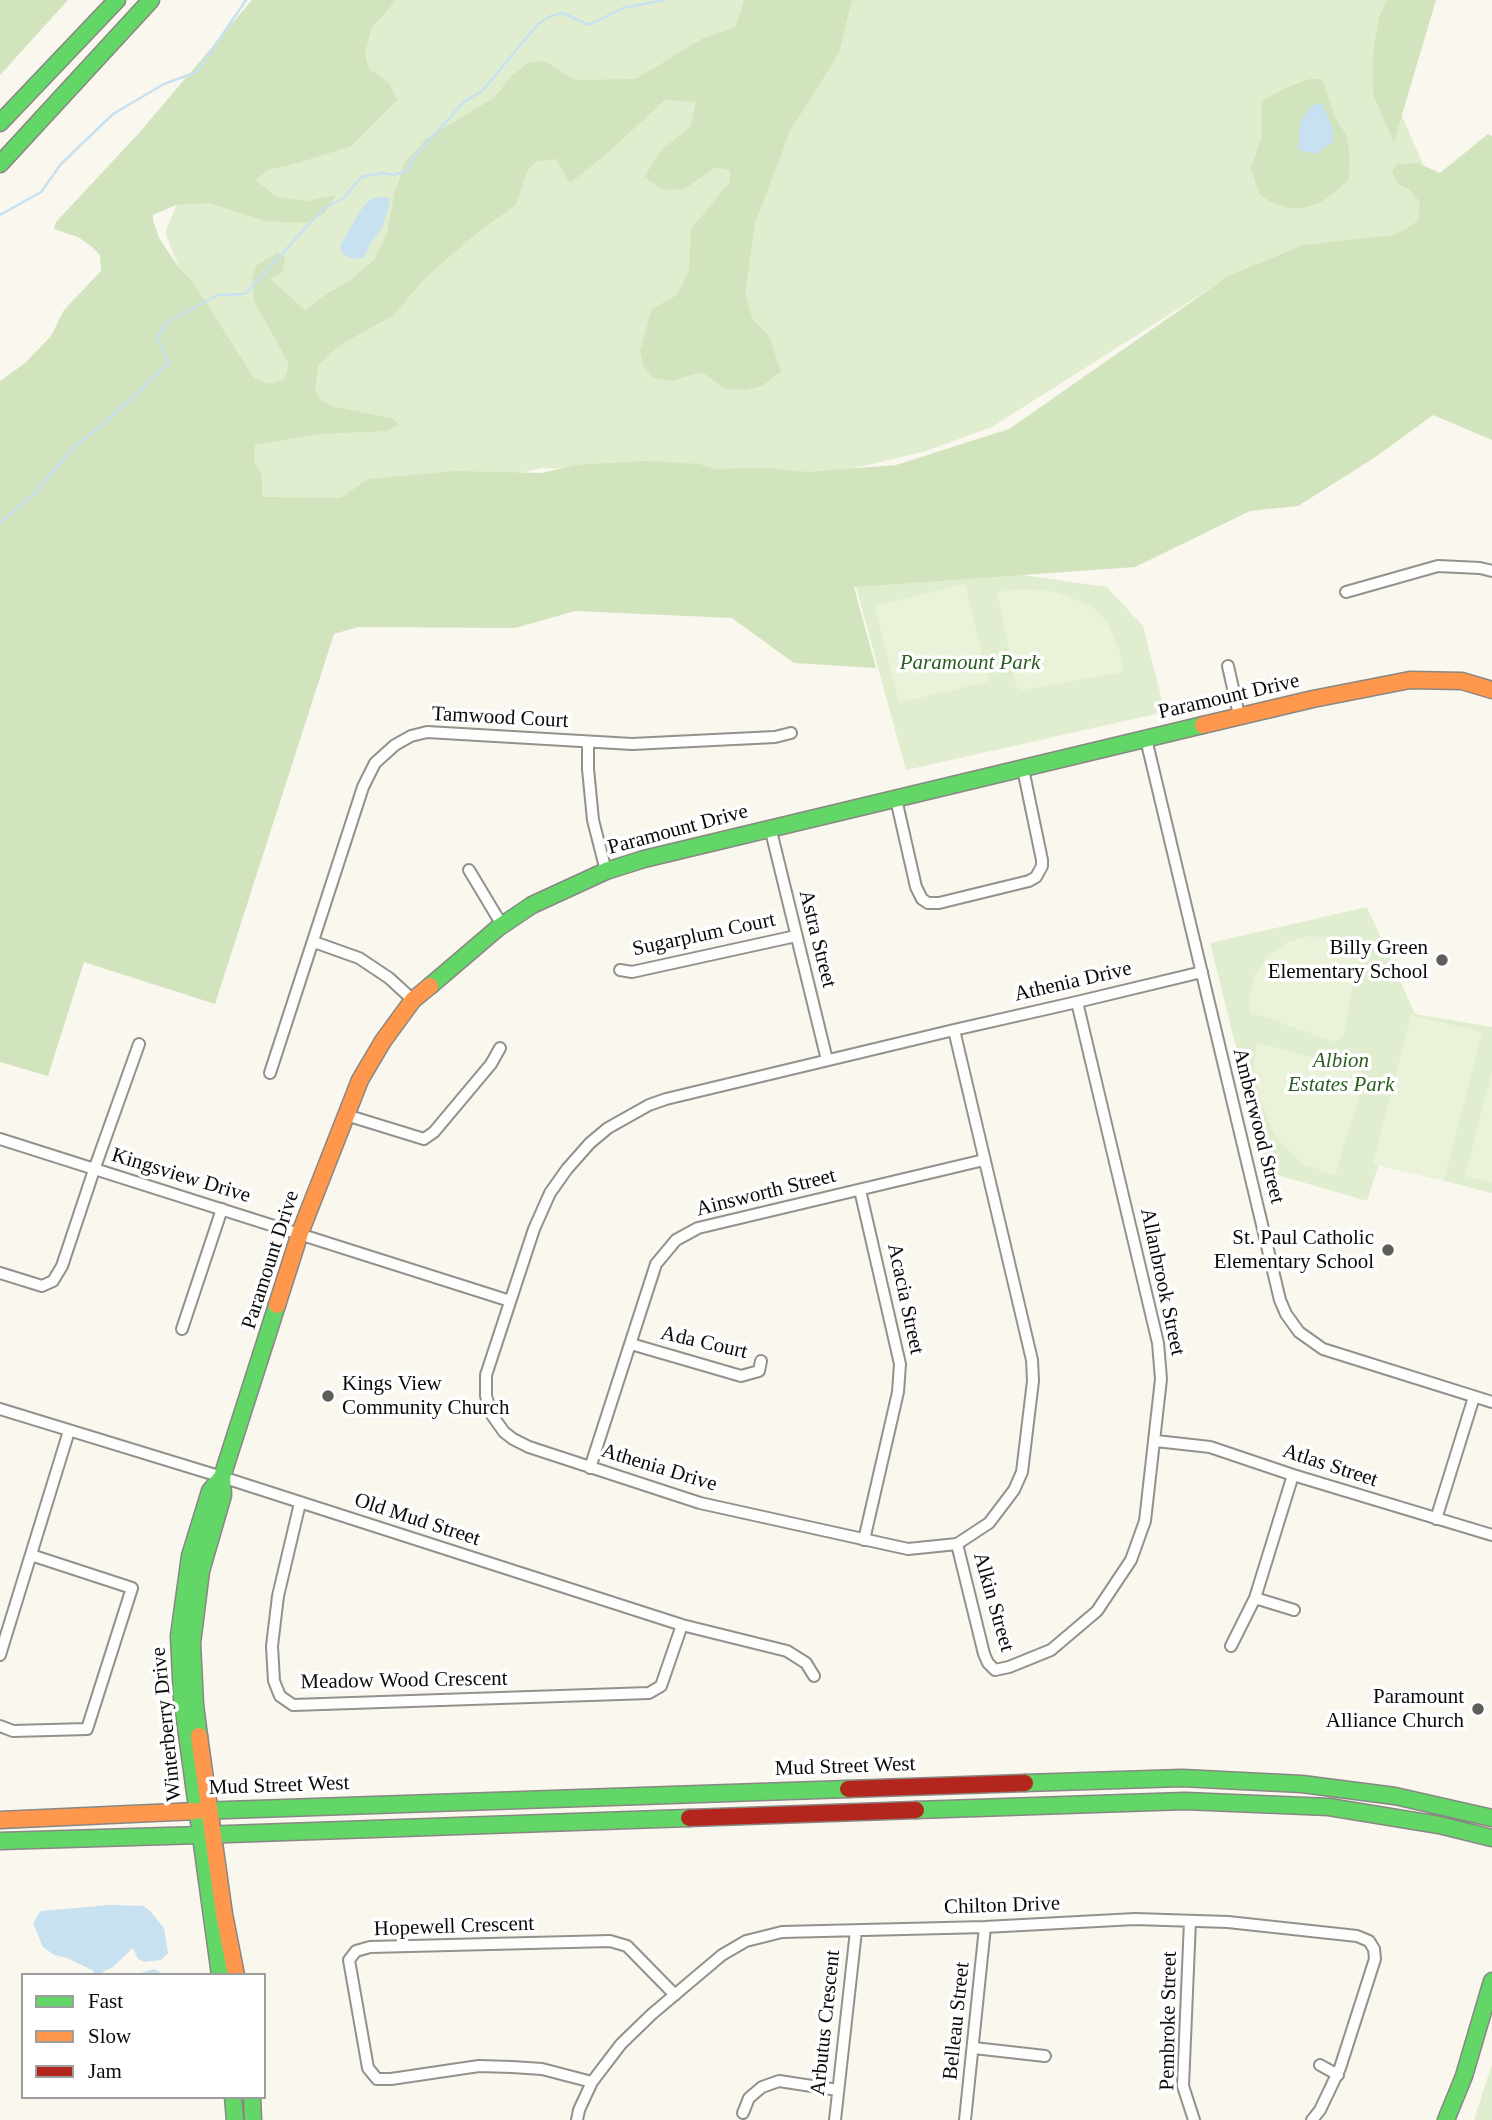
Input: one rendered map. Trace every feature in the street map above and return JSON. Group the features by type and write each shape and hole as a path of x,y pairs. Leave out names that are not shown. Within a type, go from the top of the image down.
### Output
{"main road":[{"path":"0,123 117,0"},
{"path":"0,163 151,0"},
{"name":"Paramount Drive","path":"222,1477 300,1233 360,1080 383,1041 413,1000 502,925 532,905 606,871 770,827 1023,769 1238,715 1410,680 1462,681 1492,690"},
{"name":"Winterberry Drive","path":"220,1973 204,1810 182,1698 178,1636 190,1556 209,1491 222,1477"},
{"name":"Mud Street West","path":"116,1815 1182,1778 1302,1784 1395,1796 1492,1818"},
{"path":"0,1841 1185,1801 1329,1807 1439,1825 1492,1838"},
{"path":"0,1809 116,1815"},
{"path":"0,1820 116,1815"},
{"name":"Winterberry Drive","path":"207,1835 236,1973"},
{"path":"1446,2120 1464,2076 1492,1981"},
{"path":"233,2099 234,2120"},
{"path":"252,2099 253,2120"}],"street":[{"path":"1346,592 1438,566 1492,571"},
{"path":"1228,667 1238,715"},
{"name":"Tamwood Court","path":"270,1073 363,787 375,763 395,745 411,736 427,732 588,742 658,743 775,737 791,733"},
{"name":"Amberwood Street","path":"1146,739 1280,1300 1286,1314 1300,1332 1324,1349 1492,1402"},
{"path":"588,742 587,769 593,820 606,871"},
{"path":"896,799 916,887 922,899 939,903 952,900 1028,881 1036,877 1042,866 1023,769"},
{"name":"Astra Street","path":"770,827 827,1060"},
{"path":"469,870 502,925"},
{"name":"Sugarplum Court","path":"620,970 632,972 796,936"},
{"path":"314,942 359,958 389,978 413,1000"},
{"name":"Athenia Drive","path":"954,1030 1032,1360 1033,1381 1021,1472 1014,1490 989,1523 957,1544 908,1549 700,1503 590,1468 513,1439 504,1432 492,1415 486,1396 486,1375 534,1229 550,1193 582,1152 608,1128 649,1105 666,1099 827,1060 954,1030 1077,1002 1202,972"},
{"name":"Allanbrook Street","path":"995,1670 1051,1650 1097,1611 1117,1584 1131,1560 1145,1521 1156,1441 1161,1379 1158,1343 1077,1002"},
{"path":"0,1272 42,1286 53,1281 62,1266 139,1044"},
{"path":"346,1115 424,1139 434,1132 491,1064 500,1048"},
{"name":"Kingsview Drive","path":"0,1139 510,1301"},
{"name":"Ainsworth Street","path":"590,1468 656,1264 676,1240 698,1228 984,1160"},
{"name":"Acacia Street","path":"860,1189 900,1364 898,1392 864,1540"},
{"path":"183,1329 222,1209"},
{"name":"Ada Court","path":"631,1344 741,1376 759,1371 761,1361"},
{"path":"1436,1519 1474,1397"},
{"name":"Old Mud Street","path":"0,1409 222,1477 682,1625 787,1651 806,1663 814,1676"},
{"path":"0,1656 69,1431"},
{"name":"Atlas Street","path":"1156,1441 1210,1447 1492,1535"},
{"path":"1231,1646 1255,1598 1293,1475"},
{"name":"Meadow Wood Crescent","path":"300,1503 278,1596 272,1646 274,1681 280,1696 293,1705 649,1693 661,1686 682,1625"},
{"name":"Alkin Street","path":"957,1544 984,1654 995,1670"},
{"path":"0,1726 13,1731 87,1730 132,1588 32,1555"},
{"path":"1255,1598 1294,1610"},
{"name":"Chilton Drive","path":"577,2120 592,2082 621,2044 722,1955 746,1941 782,1932 985,1927 1135,1919 1228,1922 1357,1936 1369,1941 1374,1949 1375,1959 1338,2075 1312,2120"},
{"name":"Pembroke Street","path":"1189,1921 1183,2086 1194,2120"},
{"name":"Belleau Street","path":"965,2120 985,1927"},
{"name":"Arbutus Crescent","path":"835,2120 856,1931"},
{"name":"Hopewell Crescent","path":"592,2082 542,2069 480,2066 377,2079 368,2068 349,1960 356,1951 370,1947 610,1941 627,1946 675,1995"},
{"path":"974,2048 1045,2056"},
{"path":"1320,2065 1338,2075"},
{"path":"743,2113 749,2098 762,2087 779,2081 838,2090"}],"green space":[{"path":"0,0 68,0 0,75"},
{"path":"252,0 396,0 371,29 365,54 369,69 389,83 397,100 351,146 270,169 255,180 277,197 308,201 336,195 324,214 305,223 266,221 208,203 176,205 153,215 159,238 179,268 192,281 254,378 269,384 285,379 289,364 254,301 252,277 257,265 277,253 285,257 283,271 270,279 305,310 348,282 374,260 387,234 394,195 405,162 426,139 495,97 511,76 528,63 545,61 574,80 636,79 702,39 736,27 744,0 852,0 839,53 790,131 755,223 745,294 753,320 769,336 781,371 762,386 745,390 724,388 702,372 671,381 653,378 644,368 640,351 652,309 677,295 689,270 691,229 730,182 730,170 716,167 684,189 664,190 644,177 662,150 691,126 696,102 665,100 570,183 556,159 537,161 527,171 516,205 479,231 425,278 394,315 340,345 319,364 315,388 319,398 331,406 393,419 398,425 387,431 318,434 255,445 254,462 262,474 262,497 341,498 368,479 454,471 541,473 577,465 645,461 699,464 715,469 767,468 808,472 896,465 1009,429 1230,275 1304,245 1395,235 1418,221 1420,202 1410,190 1398,184 1392,171 1397,164 1418,163 1440,173 1488,134 1492,136 1492,440 1433,415 1374,458 1298,506 1250,511 1135,567 854,587 876,668 794,663 732,618 575,611 515,628 358,627 334,634 215,1004 84,962 48,1076 0,1062 0,381 25,363 51,336 64,310 101,271 100,255 78,237 54,229 56,222 139,133"},
{"path":"377,0 1394,0 1374,51 1445,215 1441,232 1219,283 992,427 926,451 826,475 542,468 351,510 247,510 217,367 165,232 181,195"},
{"path":"1387,0 1436,0 1394,142 1373,94 1373,52 1379,17"},
{"path":"1310,79 1322,79 1336,120 1346,134 1350,157 1348,181 1320,203 1303,208 1289,208 1269,201 1259,193 1251,168 1262,136 1261,102 1285,88"},
{"name":"Paramount Park","path":"851,569 1022,575 1107,587 1143,626 1165,712 906,770"},
{"path":"965,584 989,681 899,703 875,606"},
{"path":"1021,589 1055,592 1090,605 1107,622 1120,652 1123,672 1022,690 1016,686 997,592"},
{"name":"Albion Estates Park","path":"1367,907 1415,1014 1492,1027 1492,1193 1379,1164 1367,1201 1267,1172 1210,943"},
{"path":"1308,936 1331,938 1352,947 1359,954 1343,1037 1335,1042 1250,1012 1249,997 1255,975 1267,956 1286,943"},
{"path":"1411,1015 1482,1032 1444,1181 1373,1164"},
{"path":"1256,1042 1357,1070 1365,1079 1335,1175 1300,1163 1276,1138 1261,1102 1254,1071"},
{"path":"1492,1071 1492,1183 1465,1176"},
{"path":"1492,2064 1492,2120 1474,2120"}],"water":[{"path":"1322,103 1334,131 1332,143 1315,154 1298,150 1300,122 1311,106"},
{"path":"373,198 389,198 390,203 381,230 364,257 348,257 342,253 340,246 360,211"},
{"path":"110,1905 144,1906 164,1928 168,1953 161,1960 145,1962 138,1959 133,1948 113,1967 102,1972 105,1973 92,1973 94,1971 54,1955 43,1947 33,1923 41,1911"},
{"path":"154,1969 162,1973 140,1973"}],"waterway":[{"path":"0,215 41,192 61,164 113,114 164,84 197,72 246,0"},
{"path":"0,522 34,494 74,447 106,422 169,363 157,337 169,321 218,295 245,294 323,209 344,198 361,177 383,173 395,175 408,170 414,157 465,101 482,91 538,24 563,13 589,25 623,8 664,0"}],"traffic: fast":[{"path":"0,123 117,0"},
{"path":"0,164 151,0"},
{"path":"430,986 498,928 532,905 606,871 644,859 1203,725"},
{"path":"199,1736 192,1643 201,1571 223,1495 222,1477 277,1305"},
{"path":"220,1973 182,1698 179,1636 190,1556 210,1491 222,1477"},
{"path":"1025,1783 1182,1778 1302,1784 1395,1796 1492,1818"},
{"path":"197,1811 848,1789"},
{"path":"916,1810 1185,1801 1329,1807 1439,1825 1492,1838"},
{"path":"200,1835 689,1818"},
{"path":"0,1841 200,1835"},
{"path":"1446,2120 1464,2076 1492,1981"},
{"path":"233,2099 235,2120"},
{"path":"252,2099 253,2120"}],"traffic: slow":[{"path":"1203,725 1410,680 1462,681 1492,690"},
{"path":"277,1305 300,1233 360,1080 383,1041 413,1000 430,986"},
{"path":"199,1736 224,1914 236,1973"},
{"path":"0,1820 197,1811"}],"traffic: jam":[{"path":"848,1789 1025,1783"},
{"path":"689,1818 916,1810"}],"place":[{"name":"Billy Green Elementary School","path":"1442,960"},
{"name":"St. Paul Catholic Elementary School","path":"1388,1250"},
{"name":"Kings View Community Church","path":"328,1396"},
{"name":"Paramount Alliance Church","path":"1478,1709"}]}
